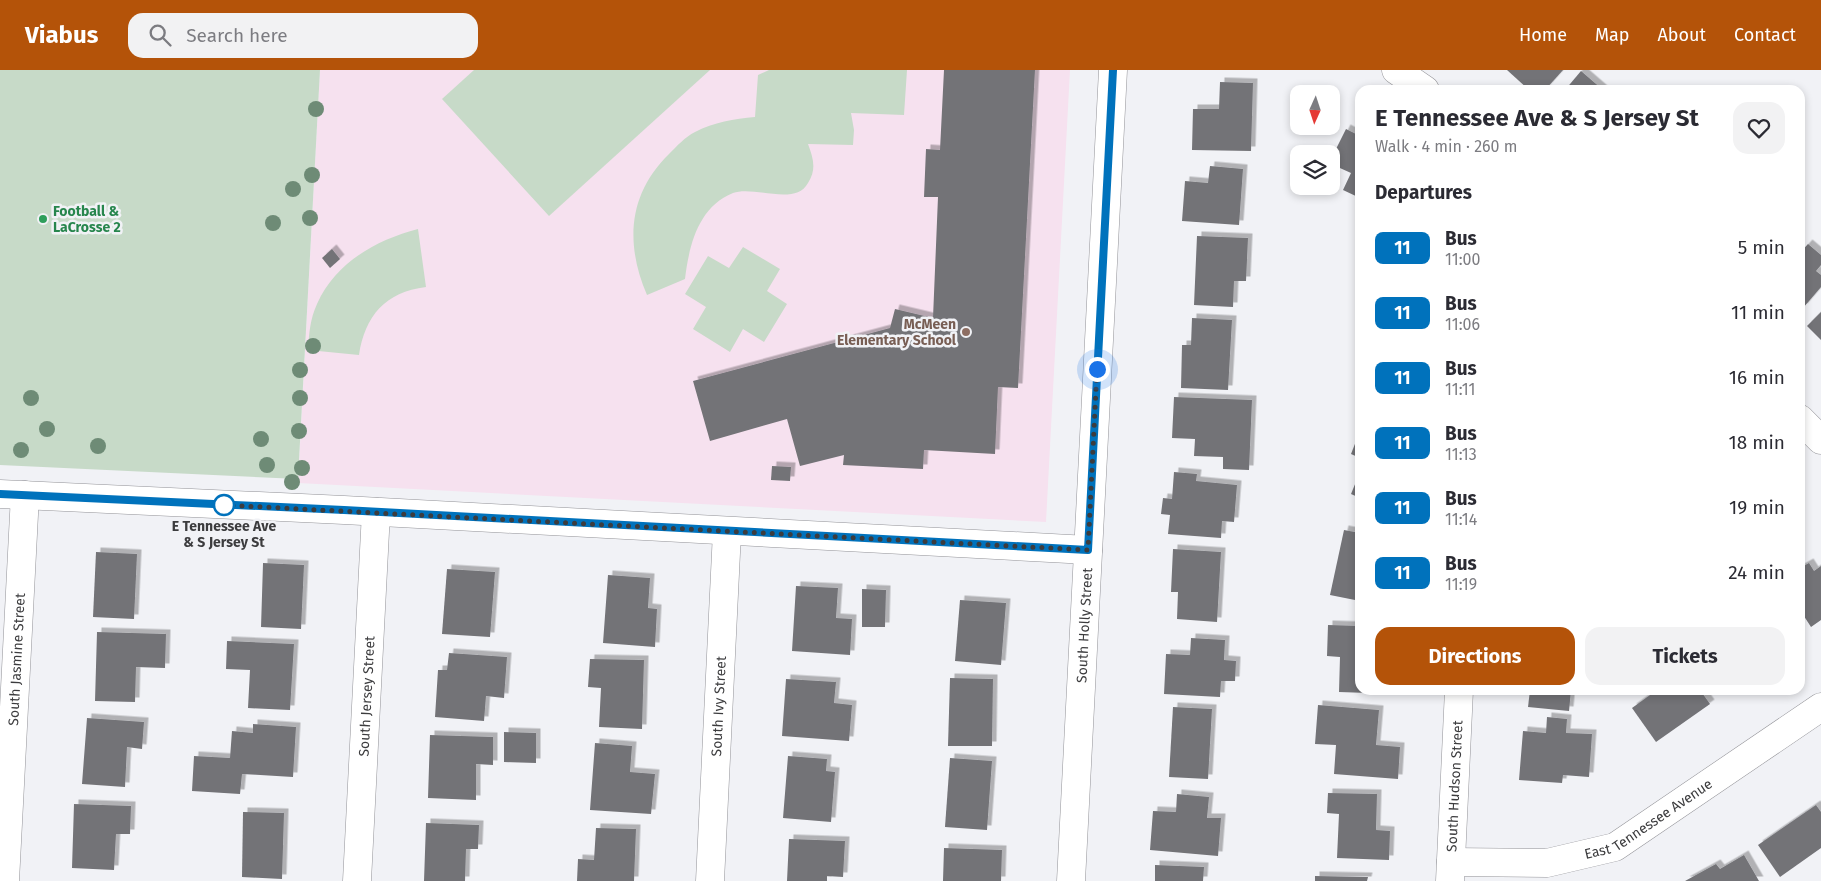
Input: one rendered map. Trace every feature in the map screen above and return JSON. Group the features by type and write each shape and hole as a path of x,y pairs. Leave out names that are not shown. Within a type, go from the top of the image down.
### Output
{"street":[{"name":"South Holly Street","path":"1071,881 1113,70"},
{"path":"1396,70 1418,85"},
{"path":"1805,424 1821,440"},
{"path":"13,495 376,512 1088,550"},
{"name":"South Jasmine Street","path":"5,881 13,495"},
{"name":"South Jersey Street","path":"357,881 376,512"},
{"name":"South Ivy Street","path":"710,881 727,532"},
{"name":"South Hudson Street","path":"1451,871 1459,695"},
{"name":"East Tennessee Avenue","path":"1451,871 1547,863 1615,846 1821,707"}],"shaded area":[{"path":"320,70 1070,70 1046,522 298,483"}],"green space":[{"path":"0,70 320,70 298,479 0,465"},
{"path":"474,70 710,70 549,216 442,99"},
{"path":"769,70 907,70 904,115 851,113 854,130 853,145 808,144 813,159 811,178 802,190 794,194 784,195 742,191 721,199 703,218 697,229 689,254 685,279 647,295 635,257 633,239 634,220 645,186 655,169 691,134 717,123 755,117 758,75"},
{"path":"418,229 426,287 399,294 379,308 366,329 359,355 308,350 313,315 325,289 334,277 358,255 372,247"},
{"path":"743,247 780,269 767,291 787,304 764,342 743,329 730,352 693,329 706,307 685,294 708,256 729,268"}],"building":[{"path":"944,70 1035,70 1018,388 998,387 995,454 924,450 923,469 843,465 844,455 800,466 787,419 710,441 693,381 890,328 895,309 933,318 938,197 924,197 926,149 940,150"},
{"path":"1507,70 1563,70 1550,85 1524,85"},
{"path":"1581,71 1597,85 1569,85"},
{"path":"1220,82 1253,83 1251,151 1192,150 1193,109 1219,109"},
{"path":"1346,129 1355,134 1355,196 1343,190 1351,173 1340,168 1340,145 1338,145"},
{"path":"1210,166 1243,169 1239,225 1182,221 1185,181 1208,183"},
{"path":"1197,236 1248,238 1246,281 1234,281 1233,307 1194,305"},
{"path":"1808,244 1821,255 1821,265 1816,271 1821,275 1821,287 1805,306 1805,247"},
{"path":"332,249 340,259 330,268 322,258"},
{"path":"1821,312 1821,340 1807,326"},
{"path":"1192,318 1232,320 1228,390 1181,388 1182,345 1191,345"},
{"path":"1174,397 1252,400 1249,470 1223,469 1223,457 1194,456 1195,439 1172,438"},
{"path":"1355,444 1355,456 1351,454"},
{"path":"772,466 791,467 790,481 771,480"},
{"path":"1174,472 1197,474 1196,481 1237,485 1234,522 1222,521 1221,538 1168,534 1170,515 1161,514 1163,498 1172,499"},
{"path":"1355,484 1355,496 1351,494"},
{"path":"1344,530 1355,532 1355,600 1330,595"},
{"path":"1173,549 1221,552 1217,622 1177,619 1178,592 1171,592"},
{"path":"96,552 137,554 134,619 93,617"},
{"path":"263,563 304,565 301,629 261,627"},
{"path":"1809,563 1814,571 1821,566 1821,620 1811,627 1805,618 1805,565"},
{"path":"447,569 495,572 490,637 442,634"},
{"path":"608,575 650,578 648,608 657,609 655,647 603,643"},
{"path":"796,586 838,588 836,618 852,619 850,655 792,651"},
{"path":"862,589 886,590 885,627 862,627"},
{"path":"960,600 1006,603 1001,665 955,661"},
{"path":"1328,625 1355,626 1355,693 1339,692 1340,657 1327,656"},
{"path":"97,632 166,634 165,668 136,667 135,702 95,701"},
{"path":"1191,638 1225,640 1224,660 1236,661 1235,681 1221,681 1220,697 1164,694 1166,654 1190,655"},
{"path":"227,641 294,644 290,710 248,708 250,670 226,669"},
{"path":"449,653 507,657 504,698 486,696 484,721 435,717 438,670 447,670"},
{"path":"590,659 644,660 642,729 599,727 601,688 588,687"},
{"path":"950,678 993,679 992,746 948,746"},
{"path":"786,679 836,682 834,703 852,705 849,741 782,736"},
{"path":"1529,695 1571,695 1569,711 1528,707"},
{"path":"1650,695 1704,695 1710,704 1656,742 1632,708"},
{"path":"1318,705 1379,710 1376,745 1400,747 1398,779 1334,774 1336,745 1315,744"},
{"path":"1173,707 1212,709 1208,779 1169,777"},
{"path":"1547,717 1567,719 1566,733 1592,734 1589,777 1563,775 1562,783 1519,780 1523,731 1546,733"},
{"path":"87,718 144,722 142,749 127,747 125,787 82,784"},
{"path":"253,724 296,727 293,777 242,774 240,794 192,791 194,756 230,758 232,731 253,733"},
{"path":"504,732 536,733 536,763 504,762"},
{"path":"430,735 493,737 493,765 476,764 476,800 428,798"},
{"path":"595,743 632,746 630,772 655,774 651,814 590,810"},
{"path":"788,756 827,759 826,771 835,772 831,822 783,818"},
{"path":"950,758 992,761 987,830 945,827"},
{"path":"1328,793 1377,794 1376,830 1390,831 1389,860 1337,858 1339,814 1327,813"},
{"path":"1177,794 1209,797 1207,818 1221,818 1218,856 1150,850 1153,811 1176,812"},
{"path":"74,804 131,806 130,834 116,834 114,870 72,868"},
{"path":"1816,805 1821,812 1821,848 1780,877 1758,845"},
{"path":"243,812 284,813 282,879 242,877"},
{"path":"426,823 479,825 478,849 466,849 465,881 424,881"},
{"path":"596,828 636,829 634,881 577,881 578,859 594,860"},
{"path":"789,839 845,841 843,877 827,876 827,881 787,881"},
{"path":"944,848 1002,850 1001,881 943,881"},
{"path":"1744,855 1759,881 1685,881 1716,864 1720,869"},
{"path":"1155,865 1204,867 1203,881 1155,881"},
{"path":"1315,876 1368,877 1367,881 1315,881"}],"bus line":[{"name":"11","path":"0,494 344,510 1088,550 1113,70"}],"place":[{"name":"Football & LaCrosse 2","path":"43,219"},
{"name":"McMeen Elementary School","path":"966,332"},
{"name":"E Tennessee Ave & S Jersey St","path":"224,505"}],"route":[{"path":"224,505 1088,550 1097,369"}]}
